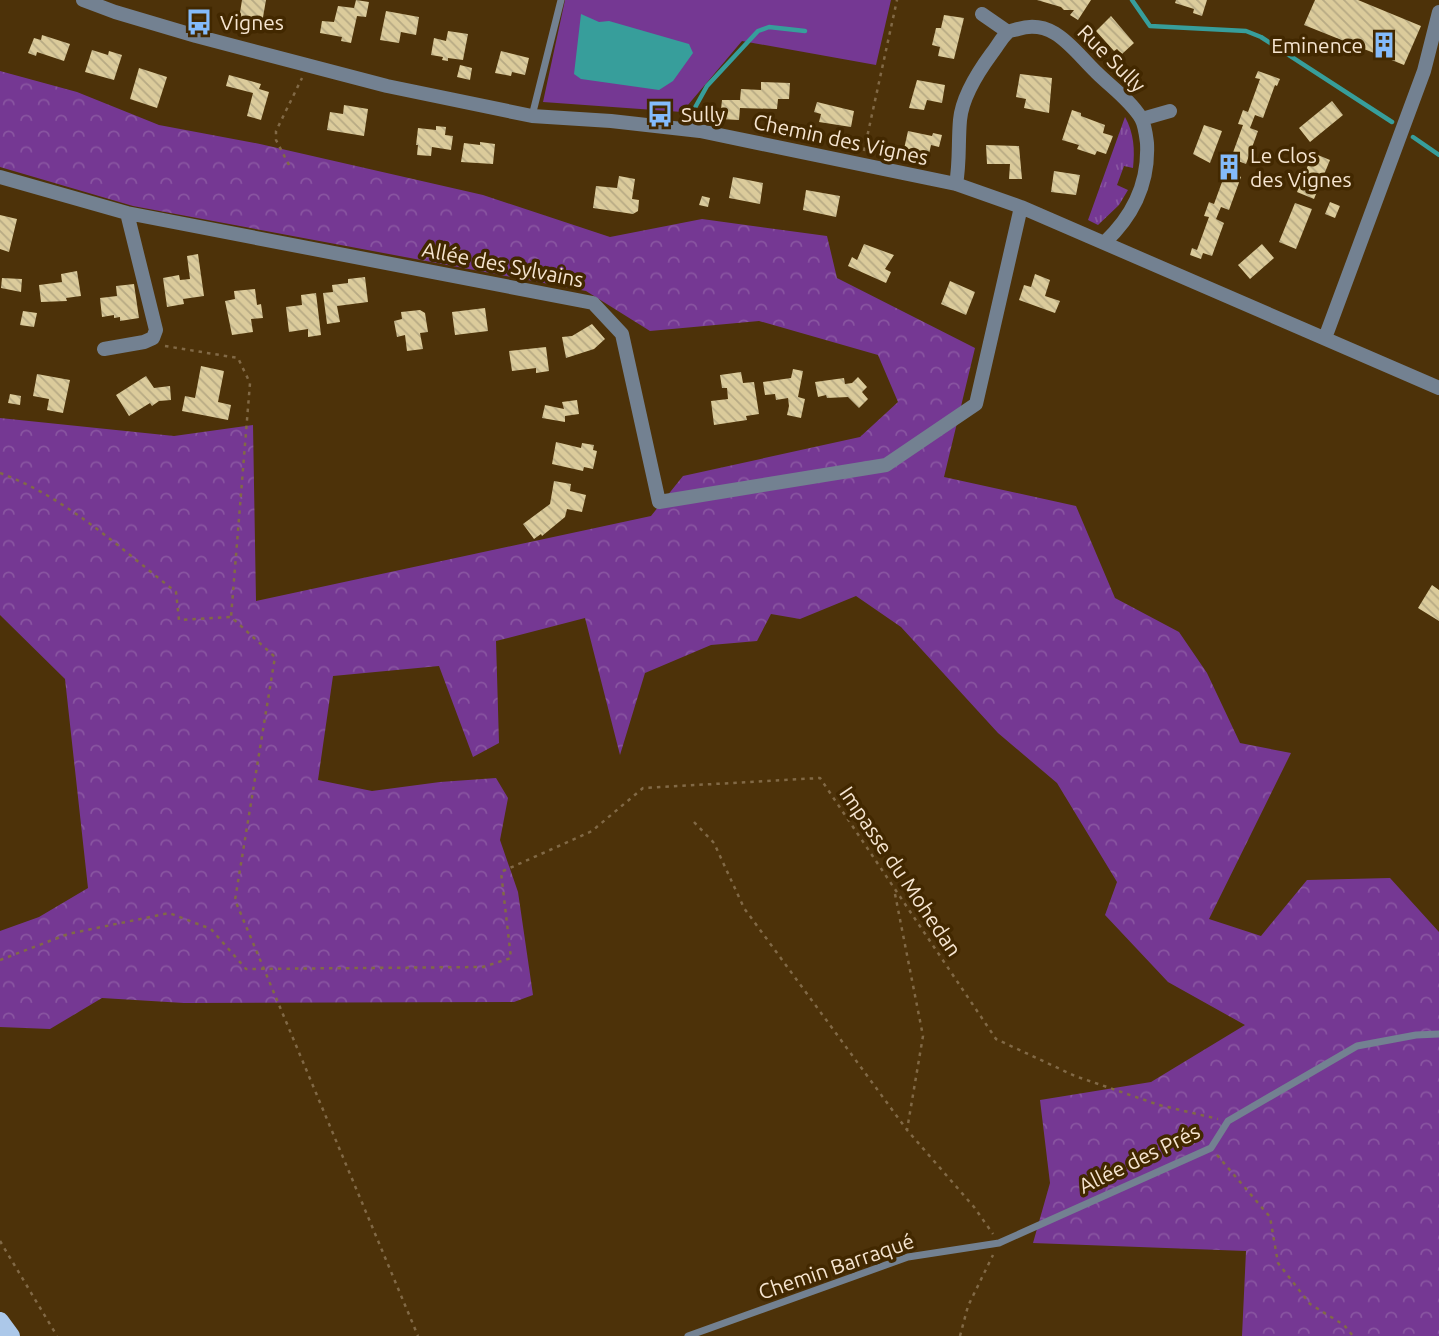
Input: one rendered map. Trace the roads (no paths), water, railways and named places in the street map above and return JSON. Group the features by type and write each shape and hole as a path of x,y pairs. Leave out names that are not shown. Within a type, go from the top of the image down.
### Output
{"main road":[{"path":"0,1321 11,1336"},
{"path":"0,1327 4,1336"}],"street":[{"name":"Chemin des Vignes","path":"83,0 116,6 307,65 387,86 532,116 700,131 956,184 1021,207 1439,388"},
{"path":"1325,338 1424,71 1439,12"},
{"path":"956,184 960,118 968,92 988,58 1008,32 982,14"},
{"name":"Rue Sully","path":"1008,32 1030,25 1053,31 1069,43 1142,119 1148,162 1142,188 1132,209 1104,243"},
{"name":"Rue Sully","path":"1142,119 1170,111"},
{"path":"0,177 127,213 156,330 153,338 144,342 104,349"},
{"name":"Allée des Sylvains","path":"127,213 593,303 622,334 659,502 886,465 976,404 1021,207"}],"lane":[{"path":"532,116 561,0"},
{"name":"Allée des Prés","path":"999,1243 1211,1148 1228,1121 1357,1046 1416,1035 1439,1034"},
{"name":"Chemin Barraqué","path":"688,1336 908,1257 999,1243"}],"water":[{"path":"581,14 599,22 609,21 689,44 693,53 673,81 659,90 581,79 574,74"}],"waterway":[{"path":"1132,0 1150,26 1246,31 1261,37 1392,122"},
{"path":"692,113 707,86 758,31 769,27 805,31"},
{"path":"1413,137 1439,155"}],"place":[{"name":"Vignes","path":"199,22"},
{"name":"Eminence","path":"1384,45"},
{"name":"Sully","path":"660,114"},
{"name":"Le Clos des Vignes","path":"1229,167"}]}
